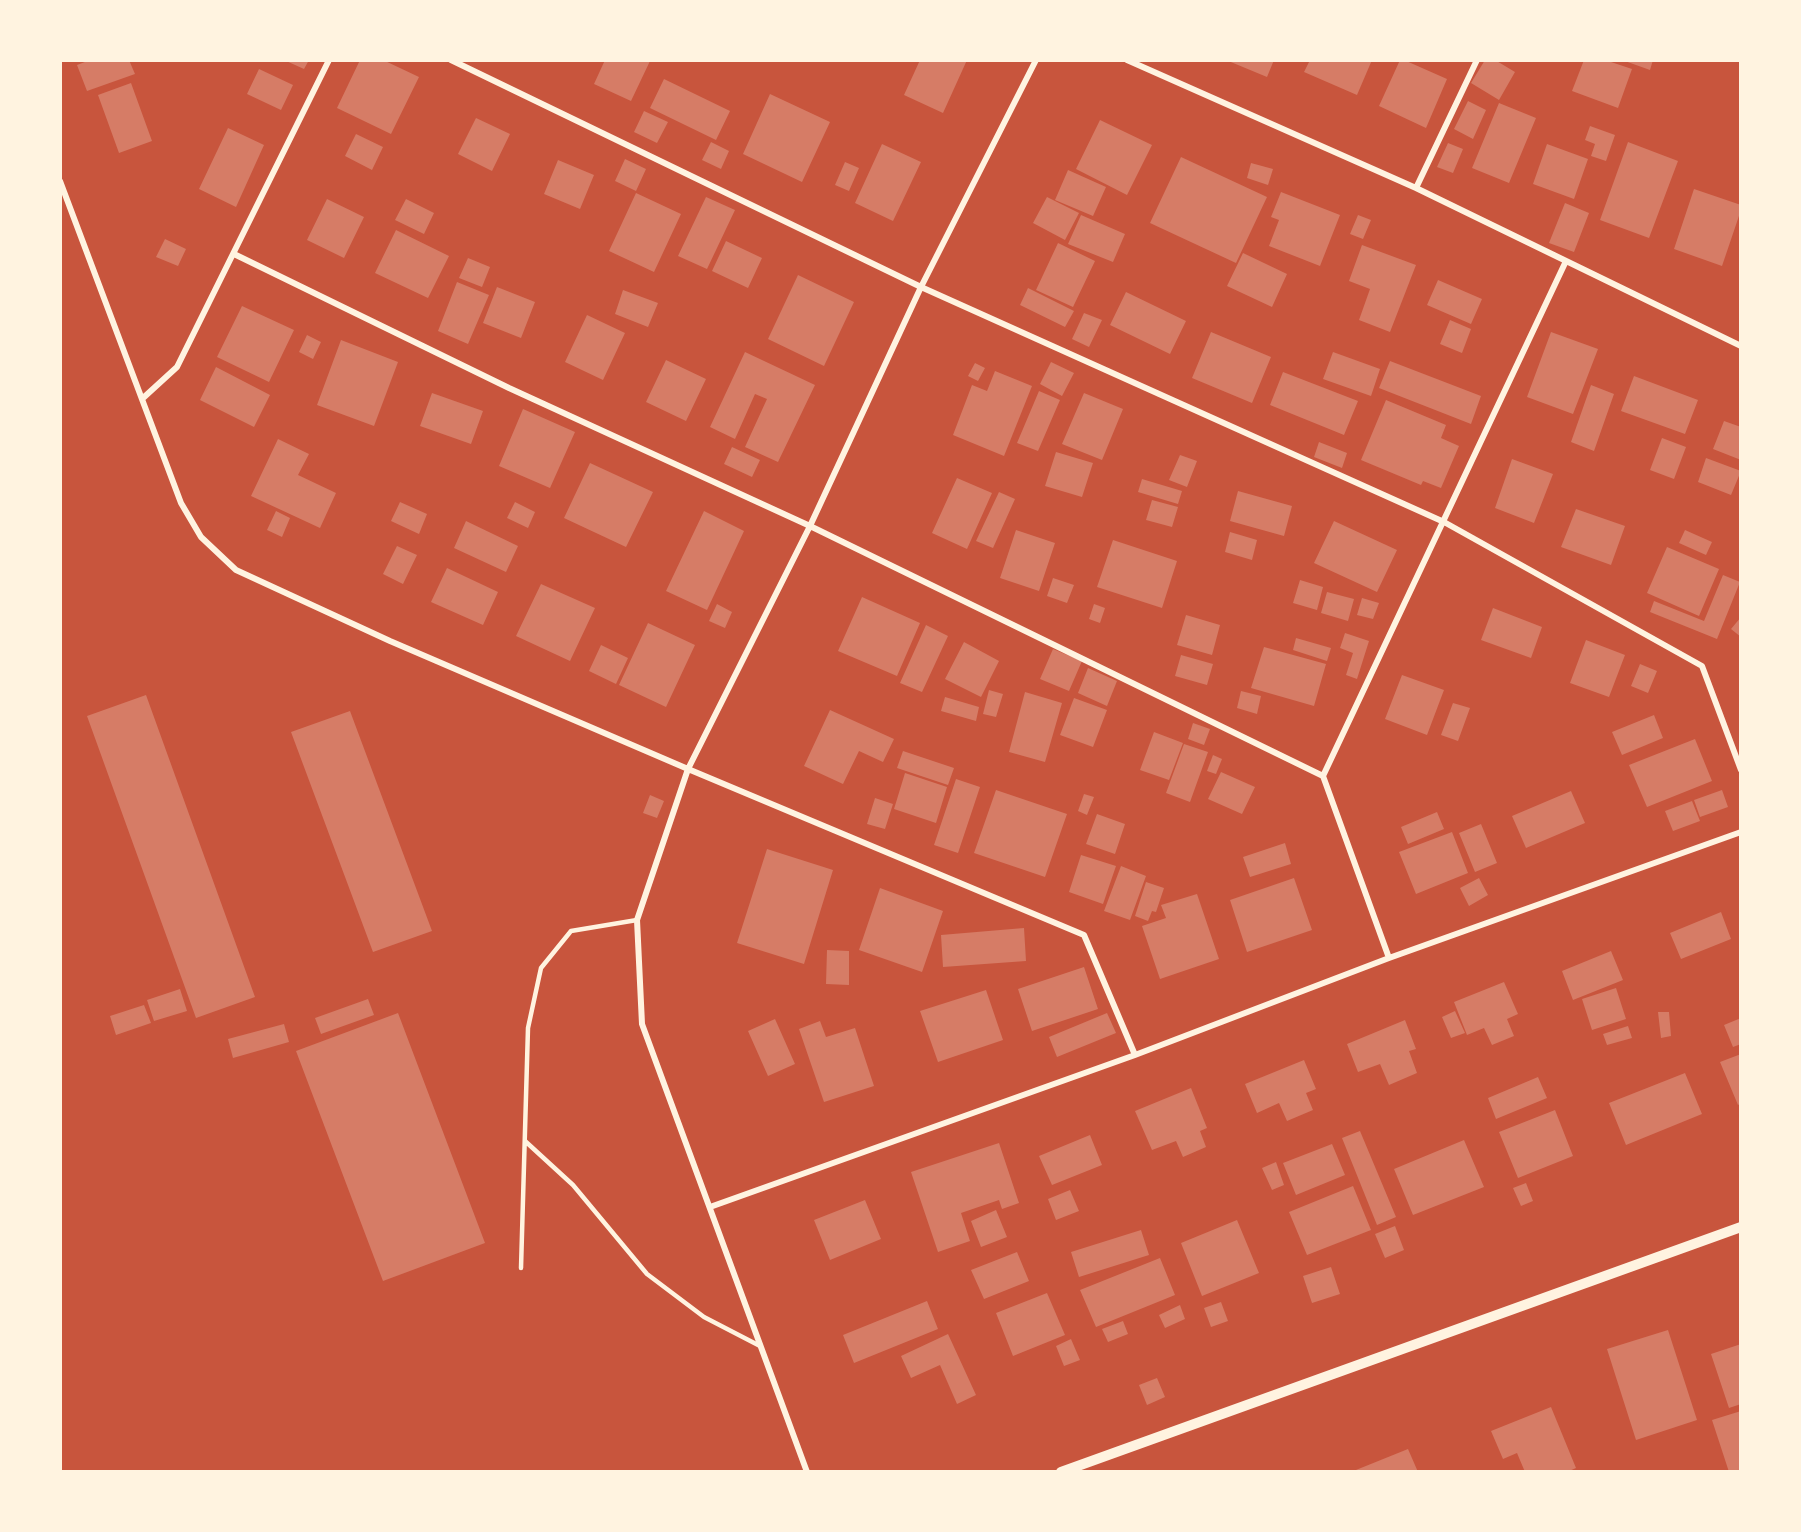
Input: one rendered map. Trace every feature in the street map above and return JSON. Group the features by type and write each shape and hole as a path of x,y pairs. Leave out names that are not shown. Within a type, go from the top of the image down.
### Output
{"street":[{"path":"142,399 177,367 329,60"},
{"path":"451,60 921,287 1444,522 1702,666 1741,770"},
{"path":"807,1472 642,1024 637,920 688,769 810,526 921,287 1036,60"},
{"path":"1127,60 1416,188 1741,346"},
{"path":"1416,188 1477,60"},
{"path":"60,181 181,503 201,537 236,570 390,641 688,769 1084,934 1135,1055"},
{"path":"234,254 509,388 810,526 1323,776 1389,958"},
{"path":"1323,776 1566,261"},
{"path":"711,1207 1135,1055 1389,958 1741,832"},
{"path":"1061,1472 1741,1227"}],"lane":[{"path":"521,1268 528,1029 541,968 570,931 637,920"},
{"path":"525,1141 573,1185 647,1274 704,1317 761,1346"}],"building":[{"path":"90,60 129,60 135,74 87,91 77,65"},
{"path":"284,60 309,60 304,69"},
{"path":"360,60 383,60 419,77 391,134 337,108"},
{"path":"605,60 650,61 631,101 594,84"},
{"path":"920,60 967,60 943,113 904,95"},
{"path":"1226,60 1274,60 1267,77"},
{"path":"1310,60 1372,60 1357,95 1304,72"},
{"path":"1400,60 1447,79 1426,128 1379,106"},
{"path":"1485,60 1495,60 1515,72 1499,100 1471,83"},
{"path":"1584,60 1605,60 1632,69 1618,108 1572,91"},
{"path":"1622,60 1653,60 1650,70"},
{"path":"259,69 293,85 281,110 247,94"},
{"path":"664,79 730,111 716,140 650,108"},
{"path":"131,83 152,141 119,153 98,95"},
{"path":"770,94 830,122 802,182 743,154"},
{"path":"1468,101 1486,110 1473,139 1454,129"},
{"path":"1499,103 1536,118 1509,183 1472,168"},
{"path":"644,111 668,122 657,143 634,132"},
{"path":"476,118 510,134 492,171 458,154"},
{"path":"1100,120 1152,145 1127,195 1076,169"},
{"path":"1590,126 1615,135 1606,161 1591,156 1595,144 1585,140"},
{"path":"228,128 264,145 236,207 199,189"},
{"path":"356,134 383,147 372,170 345,156"},
{"path":"711,142 729,151 721,169 702,160"},
{"path":"1628,142 1678,161 1649,238 1600,220"},
{"path":"1448,143 1463,149 1453,173 1437,167"},
{"path":"882,144 921,162 893,221 855,203"},
{"path":"1547,144 1588,159 1574,199 1533,184"},
{"path":"1181,157 1267,197 1236,263 1150,223"},
{"path":"625,159 646,169 636,191 615,181"},
{"path":"558,160 594,175 580,209 544,194"},
{"path":"845,162 859,168 849,191 835,185"},
{"path":"1251,163 1273,169 1268,185 1247,178"},
{"path":"1068,170 1106,187 1093,216 1055,200"},
{"path":"1694,189 1741,205 1722,266 1674,249"},
{"path":"1281,192 1340,215 1320,266 1269,246 1279,220 1271,217"},
{"path":"636,193 681,214 654,272 609,251"},
{"path":"706,197 735,210 707,269 678,256"},
{"path":"1047,197 1079,213 1065,240 1033,223"},
{"path":"327,199 364,217 344,258 307,240"},
{"path":"406,199 434,213 424,234 395,220"},
{"path":"1565,203 1589,213 1574,252 1549,243"},
{"path":"1081,215 1125,234 1113,262 1068,244"},
{"path":"1358,215 1371,220 1363,239 1350,234"},
{"path":"396,230 449,256 428,298 375,273"},
{"path":"165,239 186,249 178,266 156,257"},
{"path":"726,241 762,258 748,288 712,271"},
{"path":"1058,243 1095,261 1073,307 1036,290"},
{"path":"1362,245 1416,265 1390,332 1359,320 1370,289 1349,281"},
{"path":"1243,253 1287,274 1272,307 1227,286"},
{"path":"468,258 490,267 482,287 459,278"},
{"path":"798,275 854,302 824,366 768,339"},
{"path":"1438,280 1482,299 1471,324 1427,305"},
{"path":"457,282 489,295 468,344 438,331"},
{"path":"497,287 535,302 521,338 483,323"},
{"path":"1028,288 1074,311 1065,327 1020,305"},
{"path":"623,290 658,303 648,327 615,314"},
{"path":"1126,292 1186,321 1170,354 1110,325"},
{"path":"242,306 294,330 269,382 217,357"},
{"path":"1084,313 1102,320 1089,347 1072,339"},
{"path":"587,315 625,333 603,380 565,362"},
{"path":"1450,320 1471,329 1462,353 1440,344"},
{"path":"1211,332 1271,357 1252,403 1192,378"},
{"path":"1551,332 1598,349 1573,414 1527,397"},
{"path":"307,335 321,342 313,359 299,352"},
{"path":"341,340 398,362 374,426 317,405"},
{"path":"745,352 815,385 778,462 745,447 767,399 755,394 735,439 710,427"},
{"path":"1333,352 1380,369 1371,396 1323,379"},
{"path":"666,360 706,379 686,421 646,402"},
{"path":"1390,361 1481,396 1471,424 1379,388"},
{"path":"1051,362 1074,373 1062,396 1040,384"},
{"path":"975,363 985,368 978,381 968,376"},
{"path":"216,367 270,395 254,427 200,400"},
{"path":"995,371 1032,386 1004,456 953,435 972,385 987,391"},
{"path":"1283,372 1358,401 1344,435 1270,405"},
{"path":"1634,376 1698,400 1685,434 1621,411"},
{"path":"1591,385 1614,394 1594,451 1571,442"},
{"path":"1039,391 1060,400 1038,451 1017,443"},
{"path":"432,393 483,411 471,444 420,426"},
{"path":"1084,393 1123,409 1102,460 1062,444"},
{"path":"1386,400 1446,425 1441,438 1459,446 1441,488 1423,481 1421,485 1361,460"},
{"path":"523,409 575,432 550,488 499,466"},
{"path":"1724,421 1741,427 1741,460 1713,449"},
{"path":"1662,438 1686,447 1674,479 1650,470"},
{"path":"278,439 309,454 298,475 336,493 320,528 251,496"},
{"path":"1319,442 1347,453 1342,468 1314,457"},
{"path":"732,447 760,460 752,477 724,464"},
{"path":"1056,452 1093,463 1082,497 1045,486"},
{"path":"1180,455 1197,461 1187,487 1169,480"},
{"path":"1706,458 1741,471 1731,495 1698,482"},
{"path":"1512,459 1553,474 1534,523 1495,508"},
{"path":"590,463 653,492 626,547 564,518"},
{"path":"957,478 992,493 967,549 932,533"},
{"path":"1142,479 1182,491 1178,504 1138,492"},
{"path":"1238,491 1292,506 1284,536 1230,521"},
{"path":"999,492 1015,499 993,548 976,541"},
{"path":"1152,500 1178,507 1172,527 1146,520"},
{"path":"400,502 427,514 419,534 391,521"},
{"path":"515,502 535,512 528,528 507,518"},
{"path":"1576,509 1625,526 1611,565 1561,547"},
{"path":"276,511 290,518 282,537 267,530"},
{"path":"704,511 744,531 707,610 666,591"},
{"path":"466,521 518,546 506,572 454,548"},
{"path":"1334,521 1397,550 1377,592 1314,563"},
{"path":"1016,530 1055,543 1039,591 1000,578"},
{"path":"1685,530 1712,542 1706,555 1679,543"},
{"path":"1230,532 1257,540 1252,560 1225,552"},
{"path":"1113,540 1177,561 1162,608 1097,587"},
{"path":"397,546 417,555 403,584 383,574"},
{"path":"1667,547 1719,569 1699,616 1647,593"},
{"path":"447,568 498,592 483,625 431,602"},
{"path":"1723,575 1740,582 1717,639 1650,612 1654,601 1704,621"},
{"path":"1053,578 1074,585 1067,603 1047,596"},
{"path":"1300,580 1323,587 1317,610 1293,603"},
{"path":"541,584 595,608 570,661 516,636"},
{"path":"1327,592 1354,599 1348,621 1321,613"},
{"path":"862,597 920,623 897,676 838,651"},
{"path":"1362,598 1379,603 1373,619 1357,615"},
{"path":"717,604 732,612 725,628 709,621"},
{"path":"1094,604 1105,608 1100,623 1089,619"},
{"path":"1493,608 1542,627 1531,658 1481,640"},
{"path":"1186,615 1220,625 1212,655 1177,645"},
{"path":"1741,617 1741,637 1731,629"},
{"path":"648,623 695,645 666,707 619,685"},
{"path":"926,625 948,636 922,692 900,683"},
{"path":"1345,633 1369,641 1357,679 1346,675 1353,653 1340,648"},
{"path":"1296,638 1331,648 1327,661 1293,650"},
{"path":"1586,640 1625,655 1609,697 1570,683"},
{"path":"964,642 999,661 981,697 945,679"},
{"path":"601,645 628,658 616,684 589,671"},
{"path":"1264,647 1326,664 1314,706 1251,688"},
{"path":"1053,649 1082,661 1069,691 1040,679"},
{"path":"1181,655 1213,664 1207,685 1175,676"},
{"path":"1640,664 1657,671 1648,693 1631,686"},
{"path":"1088,668 1117,681 1107,706 1078,693"},
{"path":"1402,675 1444,690 1427,735 1385,719"},
{"path":"989,690 1003,694 996,717 983,714"},
{"path":"1241,691 1261,696 1257,714 1237,708"},
{"path":"1025,692 1062,703 1045,762 1009,752"},
{"path":"146,695 255,997 196,1018 87,716"},
{"path":"945,697 979,707 976,721 941,711"},
{"path":"1074,698 1107,710 1093,747 1060,735"},
{"path":"1453,703 1470,708 1458,741 1441,735"},
{"path":"830,710 894,739 883,762 859,751 843,784 804,766"},
{"path":"350,711 432,931 373,952 291,732"},
{"path":"1654,715 1663,738 1622,755 1612,732"},
{"path":"1193,723 1210,729 1204,745 1188,739"},
{"path":"1154,732 1183,743 1169,780 1140,770"},
{"path":"1695,739 1712,781 1647,807 1629,765"},
{"path":"1184,744 1208,752 1190,802 1166,793"},
{"path":"903,751 954,768 948,785 897,768"},
{"path":"1213,755 1222,759 1216,774 1207,771"},
{"path":"1221,772 1255,787 1242,814 1208,799"},
{"path":"905,773 947,787 936,823 894,809"},
{"path":"956,779 980,787 958,853 934,845"},
{"path":"996,790 1067,814 1045,877 974,853"},
{"path":"1722,790 1728,807 1700,817 1694,800"},
{"path":"1571,791 1585,823 1526,848 1512,816"},
{"path":"1084,794 1094,797 1087,815 1078,811"},
{"path":"650,795 664,801 657,818 643,813"},
{"path":"875,798 893,804 885,829 867,824"},
{"path":"1692,801 1700,821 1673,831 1665,811"},
{"path":"1437,812 1444,829 1408,844 1401,827"},
{"path":"1097,814 1125,824 1115,854 1086,844"},
{"path":"1481,824 1497,863 1475,872 1459,833"},
{"path":"1452,832 1468,873 1416,894 1399,852"},
{"path":"1285,843 1291,864 1250,877 1243,857"},
{"path":"767,849 833,870 804,964 737,943"},
{"path":"1081,855 1116,866 1103,904 1069,892"},
{"path":"1121,866 1146,876 1130,920 1104,911"},
{"path":"1294,878 1312,930 1247,952 1230,900"},
{"path":"1479,878 1488,895 1469,906 1460,888"},
{"path":"1146,882 1164,888 1156,912 1152,911 1148,921 1135,916"},
{"path":"880,888 943,911 922,972 859,950"},
{"path":"1197,894 1219,959 1160,979 1142,926 1166,918 1161,905"},
{"path":"1721,912 1731,939 1681,959 1670,933"},
{"path":"1024,928 1026,961 943,967 941,935"},
{"path":"827,950 849,951 849,985 826,984"},
{"path":"1611,951 1623,980 1573,1000 1562,971"},
{"path":"1084,967 1098,1009 1032,1031 1018,989"},
{"path":"1504,982 1518,1014 1507,1019 1514,1036 1492,1045 1484,1028 1467,1035 1454,1002"},
{"path":"1616,988 1626,1019 1592,1030 1582,999"},
{"path":"180,989 187,1011 154,1021 147,1000"},
{"path":"986,990 1003,1040 938,1062 920,1011"},
{"path":"368,999 374,1015 321,1034 315,1018"},
{"path":"144,1005 151,1023 116,1035 110,1016"},
{"path":"1455,1011 1465,1033 1451,1038 1442,1017"},
{"path":"1658,1012 1669,1012 1671,1036 1661,1038"},
{"path":"398,1013 485,1243 383,1281 296,1051"},
{"path":"1107,1013 1116,1033 1057,1057 1049,1037"},
{"path":"1741,1018 1741,1044 1733,1047 1724,1025"},
{"path":"775,1019 795,1064 768,1076 748,1031"},
{"path":"1405,1020 1416,1049 1409,1051 1417,1073 1389,1085 1380,1064 1358,1072 1347,1044"},
{"path":"820,1021 826,1037 855,1028 874,1086 824,1102 799,1029"},
{"path":"284,1024 289,1042 233,1058 228,1039"},
{"path":"1628,1026 1632,1038 1607,1045 1603,1034"},
{"path":"1741,1054 1741,1103 1738,1105 1720,1062"},
{"path":"1304,1060 1316,1089 1306,1093 1313,1110 1287,1121 1279,1103 1257,1113 1245,1084"},
{"path":"1685,1073 1702,1114 1626,1145 1609,1103"},
{"path":"1538,1077 1547,1098 1496,1119 1488,1098"},
{"path":"1191,1088 1207,1128 1200,1131 1206,1147 1183,1157 1176,1141 1152,1150 1135,1111"},
{"path":"1555,1110 1573,1156 1518,1178 1499,1132"},
{"path":"1360,1131 1396,1217 1377,1225 1342,1138"},
{"path":"1090,1135 1102,1165 1052,1185 1039,1156"},
{"path":"1464,1140 1484,1187 1413,1215 1394,1169"},
{"path":"999,1143 1019,1203 1002,1209 999,1200 961,1213 970,1241 938,1252 911,1172"},
{"path":"1332,1144 1345,1175 1296,1195 1283,1163"},
{"path":"1276,1162 1284,1185 1272,1190 1262,1168"},
{"path":"1526,1183 1533,1201 1521,1206 1513,1188"},
{"path":"1353,1186 1371,1230 1307,1255 1289,1212"},
{"path":"1070,1190 1079,1211 1056,1220 1048,1199"},
{"path":"865,1200 881,1239 830,1260 814,1220"},
{"path":"996,1210 1007,1237 981,1247 971,1221"},
{"path":"1237,1220 1259,1273 1202,1296 1181,1243"},
{"path":"1395,1226 1404,1250 1385,1258 1375,1234"},
{"path":"1141,1230 1149,1255 1079,1277 1071,1252"},
{"path":"1017,1252 1029,1281 984,1299 971,1270"},
{"path":"1160,1258 1175,1295 1096,1327 1080,1290"},
{"path":"1331,1267 1340,1294 1312,1303 1303,1276"},
{"path":"1047,1293 1065,1335 1013,1356 996,1313"},
{"path":"927,1301 938,1329 854,1363 843,1335"},
{"path":"1221,1302 1228,1321 1211,1327 1204,1308"},
{"path":"1180,1305 1185,1319 1165,1328 1159,1315"},
{"path":"1123,1321 1128,1334 1108,1342 1102,1329"},
{"path":"1668,1330 1697,1420 1636,1440 1607,1349"},
{"path":"948,1334 976,1395 957,1404 940,1365 911,1378 901,1356"},
{"path":"1071,1339 1080,1360 1064,1366 1056,1346"},
{"path":"1741,1344 1741,1404 1729,1408 1711,1354"},
{"path":"1157,1378 1165,1397 1147,1405 1139,1385"},
{"path":"1551,1407 1576,1468 1567,1472 1525,1472 1517,1453 1503,1459 1491,1431"},
{"path":"1741,1411 1741,1472 1729,1472 1712,1420"},
{"path":"1408,1449 1418,1472 1351,1472"}]}
